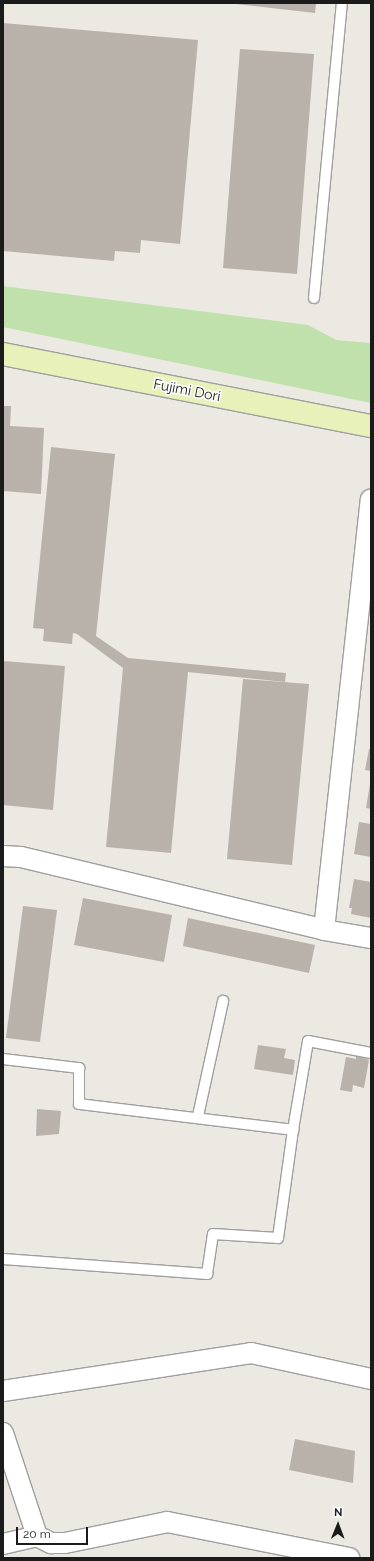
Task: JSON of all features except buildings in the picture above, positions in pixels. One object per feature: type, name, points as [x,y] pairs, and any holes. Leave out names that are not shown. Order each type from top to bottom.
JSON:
[{"type":"street","name":"Fujimi Dori","points":[[3,354],[371,426]]},
{"type":"street","points":[[324,930],[371,500]]},
{"type":"street","points":[[3,856],[21,856],[324,930],[371,938]]},
{"type":"street","points":[[3,1391],[251,1353],[371,1379]]},
{"type":"street","points":[[3,1433],[48,1546]]},
{"type":"street","points":[[3,1544],[48,1546],[167,1522],[349,1558]]},
{"type":"lane","points":[[314,298],[342,3]]},
{"type":"lane","points":[[198,1116],[223,1002]]},
{"type":"lane","points":[[3,1259],[206,1274],[213,1234],[278,1238],[293,1130],[308,1041],[371,1052]]},
{"type":"lane","points":[[3,1059],[79,1068],[79,1104],[198,1116],[293,1130]]},
{"type":"green space","points":[[3,286],[308,325],[336,340],[371,343],[371,403],[3,327]]}]
